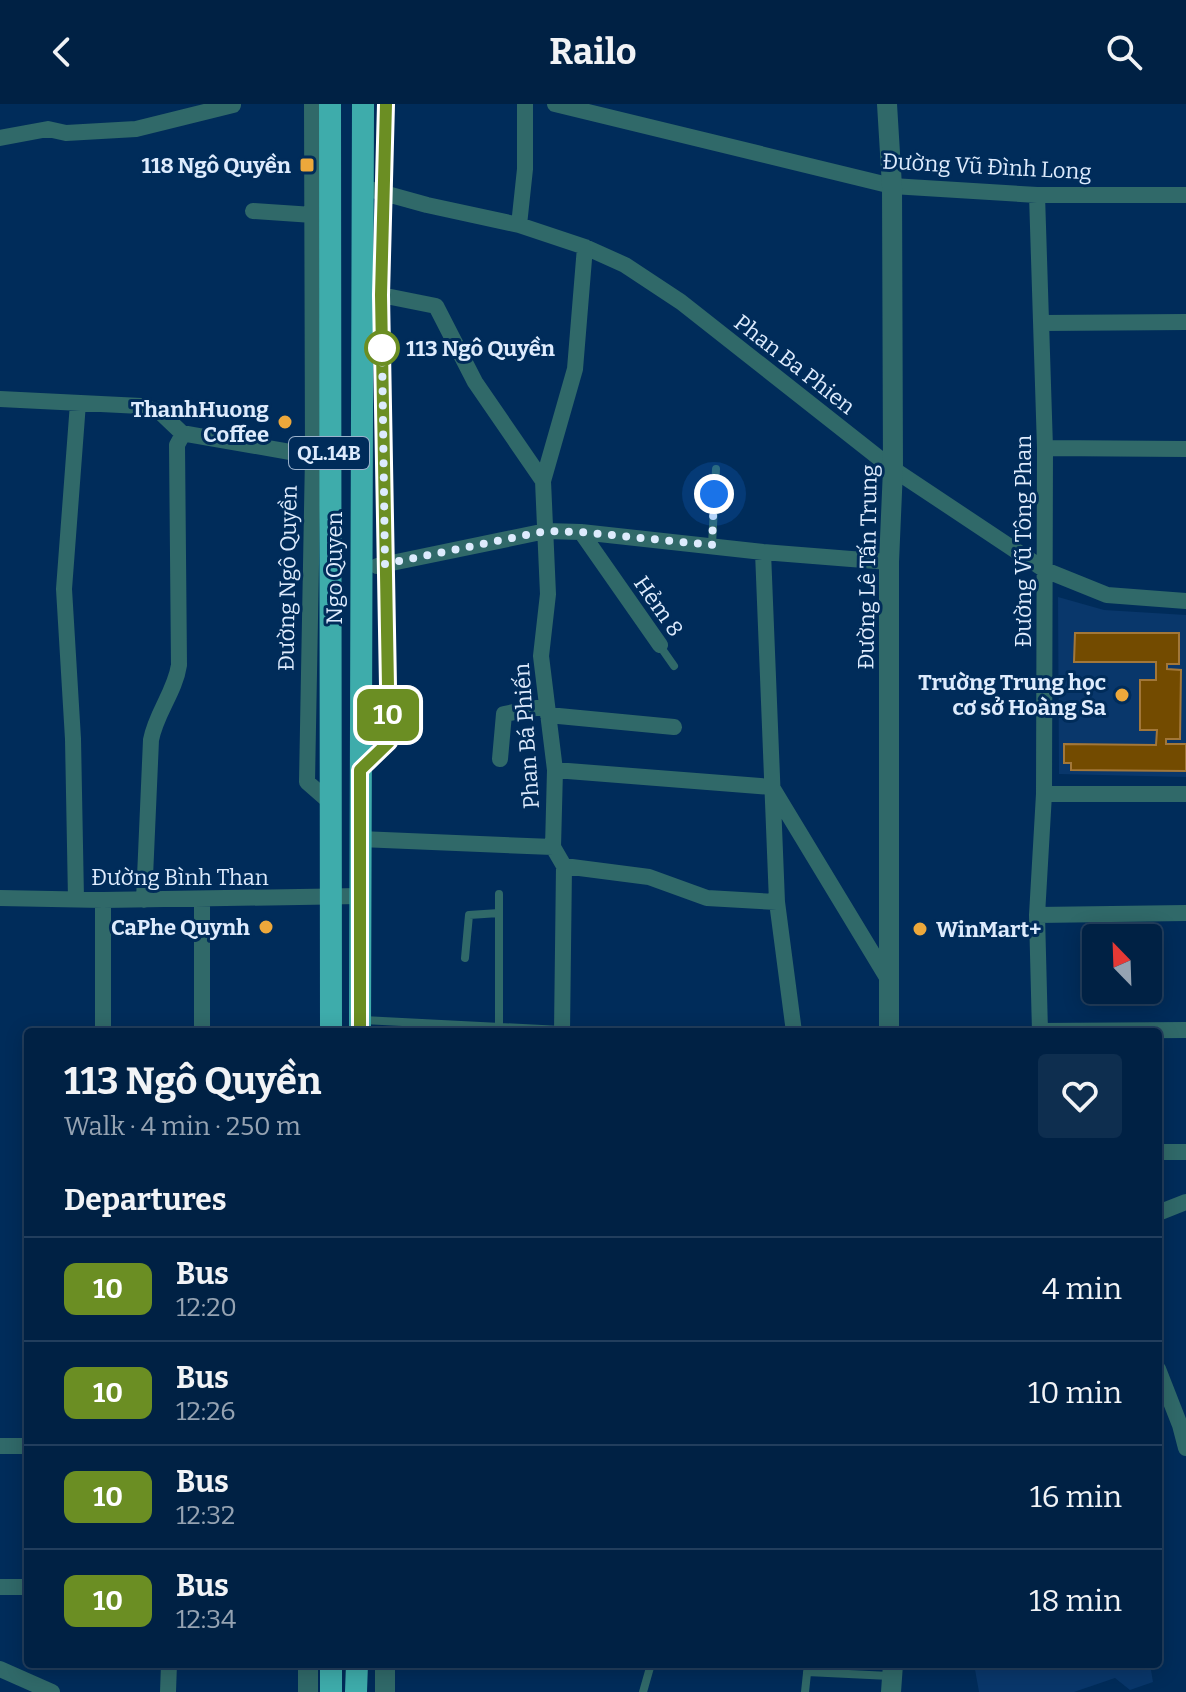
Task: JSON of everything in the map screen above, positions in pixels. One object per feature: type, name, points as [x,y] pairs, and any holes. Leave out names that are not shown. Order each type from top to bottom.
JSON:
[{"type":"highway","name":"Ngo Quyen","points":[[330,104],[331,1028]]},
{"type":"highway","name":"Ngo Quyen","points":[[360,1026],[363,104]]},
{"type":"highway","points":[[331,1668],[331,1692]]},
{"type":"highway","points":[[356,1692],[357,1668]]},
{"type":"street","name":"Đường Ngô Quyền","points":[[312,104],[313,456],[307,782],[331,803]]},
{"type":"street","points":[[360,770],[389,742],[381,295],[386,104]]},
{"type":"street","points":[[519,225],[525,169],[525,104]]},
{"type":"street","name":"Đường Vũ Đình Long","points":[[555,104],[892,186],[1037,195],[1186,195]]},
{"type":"street","name":"Đường Lê Tấn Trung","points":[[887,104],[892,186],[893,469],[889,562],[889,1028]]},
{"type":"street","points":[[0,138],[41,129],[76,133],[136,129],[233,105]]},
{"type":"street","name":"Phan Ba Phien","points":[[362,187],[519,225],[585,247],[625,265],[681,302],[893,469],[1045,570],[1107,595],[1186,601]]},
{"type":"street","name":"Đường Vũ Tông Phan","points":[[1037,195],[1045,448],[1044,794],[1037,915],[1040,1028]]},
{"type":"street","points":[[253,211],[313,215]]},
{"type":"street","name":"Phan Bá Phiến","points":[[553,847],[555,770],[541,656],[548,594],[543,481],[575,369],[585,247]]},
{"type":"street","points":[[381,295],[436,306],[475,382],[543,481]]},
{"type":"street","points":[[1043,323],[1186,322]]},
{"type":"street","points":[[0,399],[152,409],[169,419],[183,434],[313,456]]},
{"type":"street","points":[[76,899],[73,739],[64,589],[78,403]]},
{"type":"street","points":[[144,900],[151,740],[157,719],[174,689],[179,665],[177,445],[183,434]]},
{"type":"street","points":[[1045,448],[1186,449]]},
{"type":"street","points":[[360,570],[546,531],[889,562]]},
{"type":"street","name":"Hẻm 8","points":[[581,532],[660,645]]},
{"type":"street","points":[[763,552],[777,902],[793,1028]]},
{"type":"street","points":[[500,759],[504,714],[548,710],[674,727]]},
{"type":"street","points":[[555,770],[772,787]]},
{"type":"street","points":[[772,787],[888,979]]},
{"type":"street","points":[[1044,794],[1186,794]]},
{"type":"street","points":[[360,839],[553,847],[564,866],[562,1028]]},
{"type":"street","points":[[564,866],[649,877],[707,898],[777,902]]},
{"type":"street","name":"Đường Bình Than","points":[[0,898],[144,900],[360,896]]},
{"type":"street","points":[[202,899],[202,1028]]},
{"type":"street","points":[[103,900],[103,1028]]},
{"type":"street","points":[[1037,915],[1186,913]]},
{"type":"street","points":[[1162,1030],[1186,1030]]},
{"type":"street","points":[[1162,1152],[1186,1152]]},
{"type":"street","points":[[1162,1211],[1186,1202]]},
{"type":"street","points":[[1162,1378],[1183,1424],[1186,1448]]},
{"type":"street","points":[[0,1446],[24,1446]]},
{"type":"street","points":[[0,1587],[24,1587]]},
{"type":"street","points":[[168,1692],[169,1668]]},
{"type":"street","points":[[308,1668],[308,1692]]},
{"type":"street","points":[[385,1668],[385,1692]]},
{"type":"street","points":[[0,1669],[52,1692]]},
{"type":"lane","points":[[712,545],[716,469]]},
{"type":"lane","name":"Hẻm 8","points":[[660,645],[674,666]]},
{"type":"lane","points":[[498,1028],[499,894]]},
{"type":"lane","points":[[465,958],[469,915],[499,913]]},
{"type":"lane","points":[[360,1026],[452,1028]]},
{"type":"lane","points":[[643,1692],[650,1668]]},
{"type":"lane","points":[[805,1692],[808,1668],[892,1677]]},
{"type":"shaded area","name":"Trường Trung học cơ sở Hoàng Sa","points":[[1058,597],[1104,610],[1186,615],[1186,777],[1059,774]]},
{"type":"shaded area","points":[[975,1668],[1151,1668],[1153,1682],[1130,1690],[1115,1678],[1074,1692],[979,1692]]},
{"type":"building","points":[[1075,633],[1179,633],[1179,664],[1167,664],[1167,669],[1181,670],[1180,739],[1166,739],[1166,744],[1186,744],[1186,771],[1071,770],[1071,763],[1064,763],[1064,744],[1156,745],[1157,730],[1140,730],[1140,680],[1156,680],[1156,662],[1074,662]]},
{"type":"bus line","name":"10","points":[[360,1028],[360,770],[389,742],[381,295],[386,104]]},
{"type":"place","name":"118 Ngô Quyền","points":[[307,165]]},
{"type":"place","name":"113 Ngô Quyền","points":[[382,348]]},
{"type":"place","name":"ThanhHuong Coffee","points":[[285,422]]},
{"type":"place","name":"Trường Trung học cơ sở Hoàng Sa","points":[[1122,695]]},
{"type":"place","name":"CaPhe Quynh","points":[[266,927]]},
{"type":"place","name":"WinMart+","points":[[920,929]]},
{"type":"route","points":[[382,348],[385,564],[546,531],[712,545],[714,494]]}]
